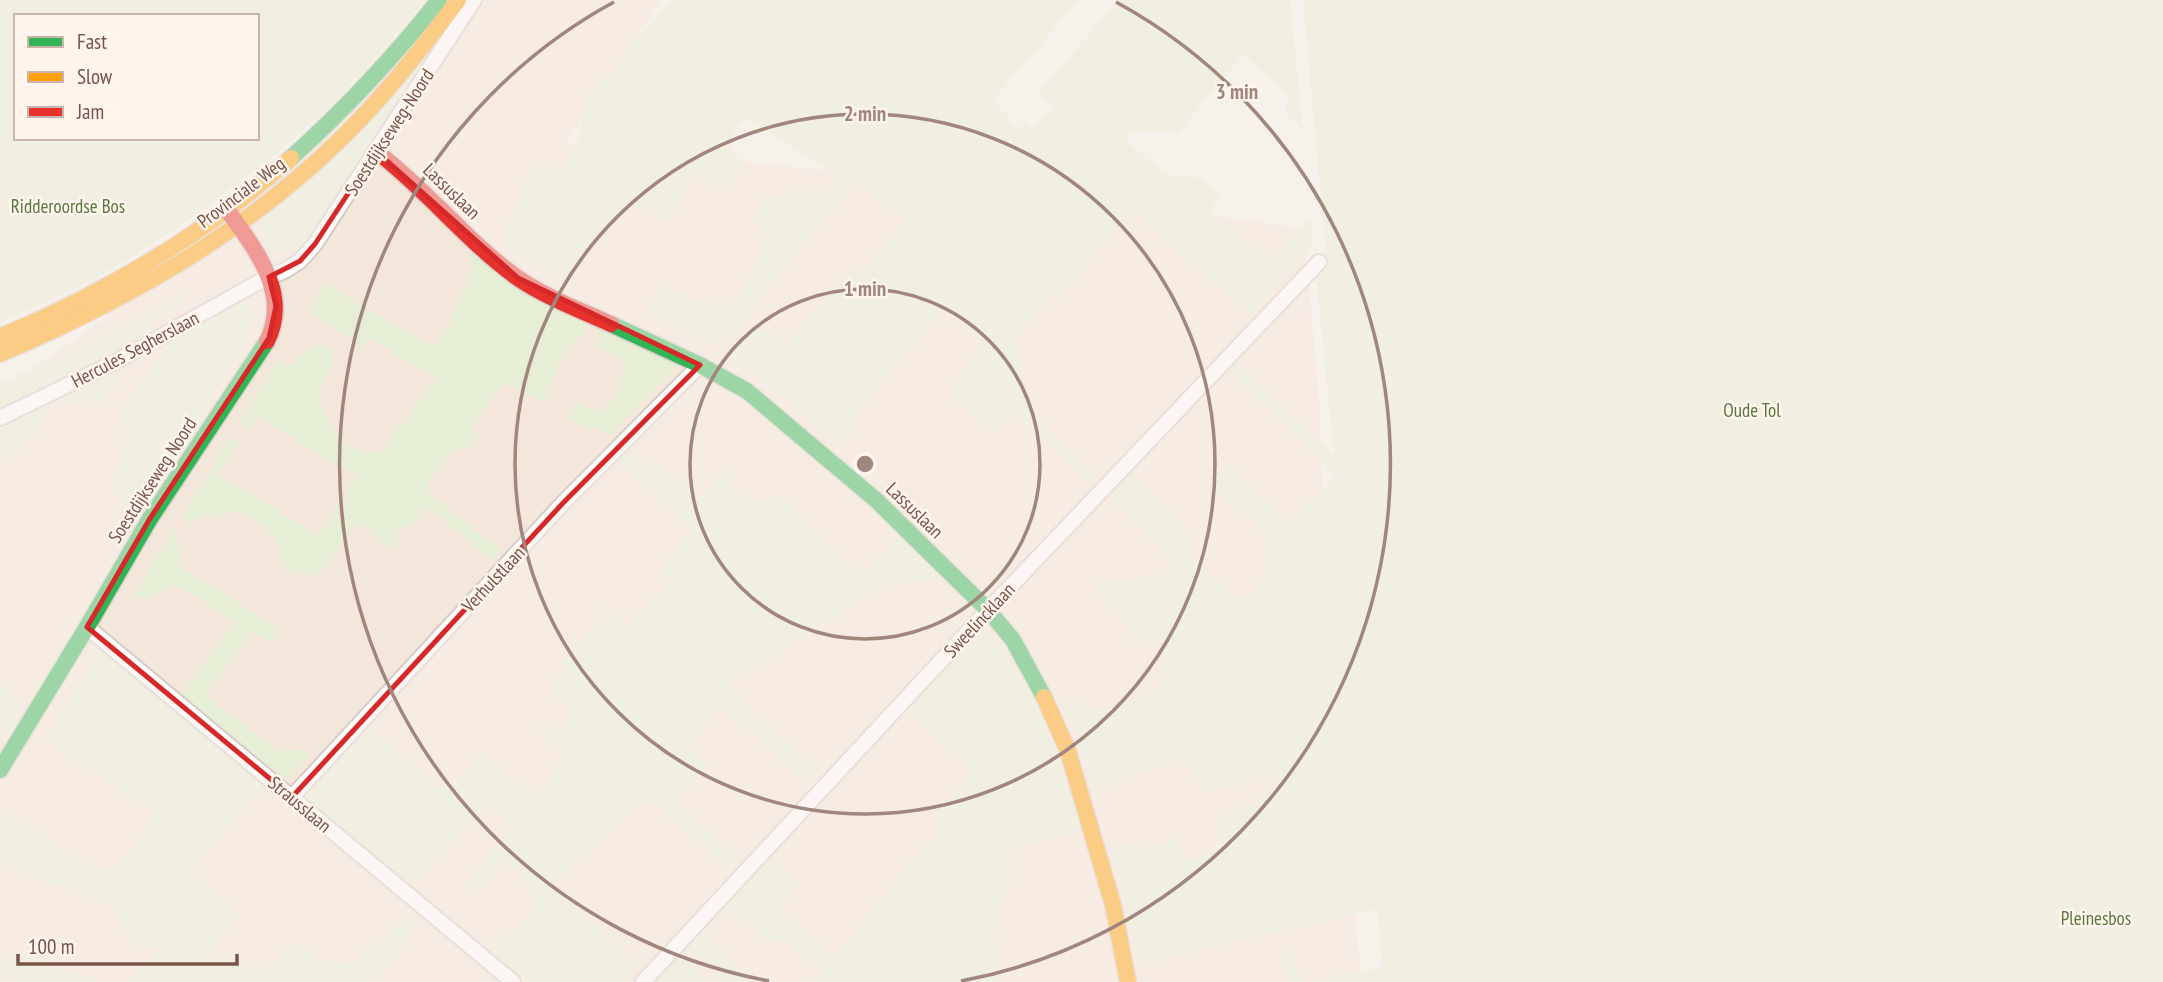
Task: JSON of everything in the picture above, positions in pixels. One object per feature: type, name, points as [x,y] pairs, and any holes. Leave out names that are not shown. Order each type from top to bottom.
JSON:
[{"type":"main road","name":"Provinciale Weg","points":[[0,337],[92,295],[149,262],[274,173],[381,71],[439,0]]},
{"type":"main road","name":"Provinciale Weg","points":[[0,354],[97,312],[157,278],[238,224],[286,187],[400,78],[458,0]]},
{"type":"main road","name":"Lassuslaan","points":[[376,151],[398,168],[483,250],[518,278],[747,391],[876,500],[988,610],[1013,640],[1041,690],[1068,751],[1113,905],[1128,982]]},
{"type":"main road","name":"Soestdijkseweg Noord","points":[[0,770],[149,520],[269,338],[276,306],[269,278],[227,209]]},
{"type":"street","name":"Soestdijkseweg-Noord","points":[[300,261],[315,244],[474,0]]},
{"type":"street","name":"Hercules Segherslaan","points":[[0,418],[117,361],[300,261]]},
{"type":"street","name":"Sweelincklaan","points":[[643,982],[988,610],[1319,262]]},
{"type":"street","name":"Verhulstlaan","points":[[292,797],[562,503],[699,365]]},
{"type":"street","name":"Strausslaan","points":[[87,627],[513,982]]},
{"type":"highlighted area","points":[[376,151],[518,278],[700,365],[563,503],[292,797],[87,627],[149,520],[269,338],[276,306],[269,277],[300,261],[315,244]]},
{"type":"shaded area","points":[[483,0],[661,0],[566,143],[1103,200],[1304,229],[1319,399],[1334,716],[1362,982],[0,982],[0,392],[238,224],[420,83]]},
{"type":"green space","name":"Ridderoordse Bos","points":[[0,0],[425,0],[362,73],[324,112],[273,157],[177,228],[83,285],[0,323]]},
{"type":"green space","points":[[670,0],[1079,0],[992,101],[1019,129],[1025,122],[1034,129],[1053,106],[1038,93],[1119,0],[1290,0],[1303,129],[1285,113],[1289,97],[1242,56],[1179,131],[1134,131],[1126,133],[1126,138],[1164,173],[1202,178],[1221,195],[1209,211],[1271,259],[1311,216],[1313,246],[1252,314],[1131,209],[1058,301],[1053,296],[1049,299],[1017,336],[1022,372],[1033,407],[1046,428],[1097,476],[1091,483],[1013,413],[992,432],[948,393],[981,343],[978,336],[943,311],[868,397],[859,413],[852,436],[841,448],[775,390],[725,352],[757,324],[788,343],[844,278],[869,262],[906,222],[858,182],[793,255],[744,322],[714,345],[648,314],[659,287],[664,286],[714,305],[730,304],[751,278],[760,254],[766,235],[755,222],[755,216],[768,197],[782,197],[792,191],[801,191],[820,198],[827,194],[835,180],[835,176],[827,169],[748,120],[738,127],[730,142],[729,146],[743,164],[728,190],[693,175],[669,223],[623,202],[567,281],[502,244],[528,176],[545,164],[562,170],[579,137],[583,110],[591,94],[623,58],[630,41],[654,20]]},
{"type":"green space","name":"Oude Tol","points":[[1303,0],[2163,0],[2163,982],[1311,982],[1383,967],[1377,909],[1140,964],[1112,849],[1125,846],[1153,847],[1177,837],[1185,861],[1220,850],[1217,817],[1261,799],[1275,788],[1279,779],[1277,774],[1262,774],[1221,789],[1204,791],[1183,757],[1095,790],[1063,700],[1092,707],[1112,707],[1161,687],[1166,681],[1162,648],[1155,637],[1147,637],[1129,645],[1133,629],[1095,591],[1104,580],[1140,579],[1173,564],[1174,560],[1105,494],[1127,471],[1178,519],[1187,533],[1190,554],[1239,599],[1250,596],[1268,571],[1266,534],[1220,494],[1214,486],[1218,474],[1227,463],[1288,521],[1336,477],[1227,369],[1235,360],[1334,455],[1316,275],[1327,264]]},
{"type":"green space","points":[[452,16],[311,233],[292,249],[267,248],[262,231],[263,214]]},
{"type":"green space","points":[[472,243],[591,313],[585,331],[561,357],[544,403],[503,384],[470,427],[480,435],[469,449],[457,448],[431,479],[427,491],[501,550],[492,560],[430,509],[423,511],[410,528],[403,526],[393,536],[400,544],[391,547],[381,543],[364,524],[357,524],[332,558],[315,574],[298,574],[287,570],[281,562],[273,536],[257,521],[243,513],[232,511],[217,519],[206,514],[189,524],[183,516],[231,437],[239,442],[218,475],[319,535],[357,477],[258,417],[250,430],[240,422],[278,361],[288,365],[319,344],[332,350],[334,360],[318,392],[334,431],[358,450],[383,450],[399,424],[408,423],[417,403],[437,378],[370,339],[364,348],[308,311],[327,280],[328,286],[423,341],[431,345],[437,344],[451,322],[471,273]]},
{"type":"green space","points":[[187,289],[183,300],[156,318],[145,336],[46,388],[0,408],[0,384],[83,345]]},
{"type":"green space","points":[[240,300],[248,302],[254,314],[242,347],[138,519],[122,505],[114,484],[128,434],[120,414],[174,335]]},
{"type":"green space","points":[[604,319],[678,365],[609,435],[569,418],[572,406],[576,404],[599,412],[605,408],[621,383],[626,362],[596,346]]},
{"type":"green space","points":[[133,357],[100,404],[86,400],[64,403],[55,397]]},
{"type":"green space","points":[[47,401],[38,430],[0,462],[0,421]]},
{"type":"green space","points":[[628,449],[665,469],[700,496],[712,487],[726,466],[737,474],[729,485],[741,496],[756,501],[777,496],[791,504],[804,522],[861,574],[899,536],[942,579],[884,585],[730,683],[731,688],[755,715],[820,769],[807,783],[720,706],[690,747],[707,764],[677,802],[737,857],[727,868],[655,804],[642,803],[632,809],[594,848],[580,857],[553,887],[638,965],[622,982],[529,982],[490,949],[527,921],[534,903],[528,885],[506,862],[475,895],[464,885],[512,828],[487,805],[413,885],[305,799],[303,794],[368,725],[435,785],[449,790],[484,752],[536,796],[566,757],[542,734],[542,726],[551,726],[559,732],[574,715],[549,691],[566,670],[560,661],[584,636],[603,625],[606,620],[604,606],[626,625],[671,582],[659,572],[691,531],[691,528],[617,460]]},
{"type":"green space","points":[[175,528],[182,568],[280,629],[270,643],[252,631],[205,695],[278,751],[298,750],[310,755],[285,781],[181,696],[234,622],[177,587],[166,588],[150,598],[133,597]]},
{"type":"green space","points":[[980,629],[985,629],[1015,668],[1047,722],[1081,830],[1009,848],[1010,878],[994,936],[1001,982],[814,982],[822,971],[783,939],[771,943],[723,904],[767,856],[797,883],[778,908],[836,957],[899,876],[940,831],[933,823],[971,772],[966,764],[904,708]]},
{"type":"green space","points":[[102,648],[264,787],[189,871],[239,914],[208,955],[263,971],[296,943],[325,962],[345,963],[370,948],[415,910],[406,942],[378,975],[369,982],[127,982],[160,951],[129,940],[113,905],[88,894],[51,884],[45,879],[17,872],[0,861],[2,811],[97,869],[113,871],[132,851],[147,827],[152,810],[45,740]]},
{"type":"green space","points":[[0,685],[25,703],[1,742],[0,741]]},
{"type":"green space","points":[[699,930],[750,982],[723,982],[701,959],[683,947]]},
{"type":"green space","points":[[1288,944],[1304,982],[1287,982],[1281,947]]},
{"type":"green space","points":[[677,953],[710,982],[650,982]]},
{"type":"green space","points":[[0,956],[97,982],[18,982],[0,975]]},
{"type":"traffic: fast","points":[[291,158],[368,82],[439,0]]},
{"type":"traffic: fast","points":[[611,324],[700,365],[747,391],[876,500],[988,610],[1013,640],[1044,697]]},
{"type":"traffic: fast","points":[[0,770],[149,520],[267,341]]},
{"type":"traffic: slow","points":[[0,354],[149,281],[242,222],[286,188],[328,152],[367,112],[458,0]]},
{"type":"traffic: slow","points":[[0,337],[78,301],[153,260],[224,212],[291,158]]},
{"type":"traffic: slow","points":[[1044,697],[1068,751],[1113,905],[1128,982]]},
{"type":"traffic: jam","points":[[376,151],[515,276],[550,296],[611,324]]},
{"type":"traffic: jam","points":[[228,211],[267,272],[275,306],[267,341]]},
{"type":"park label","name":"Pleinesbos","points":[[2096,918]]}]
